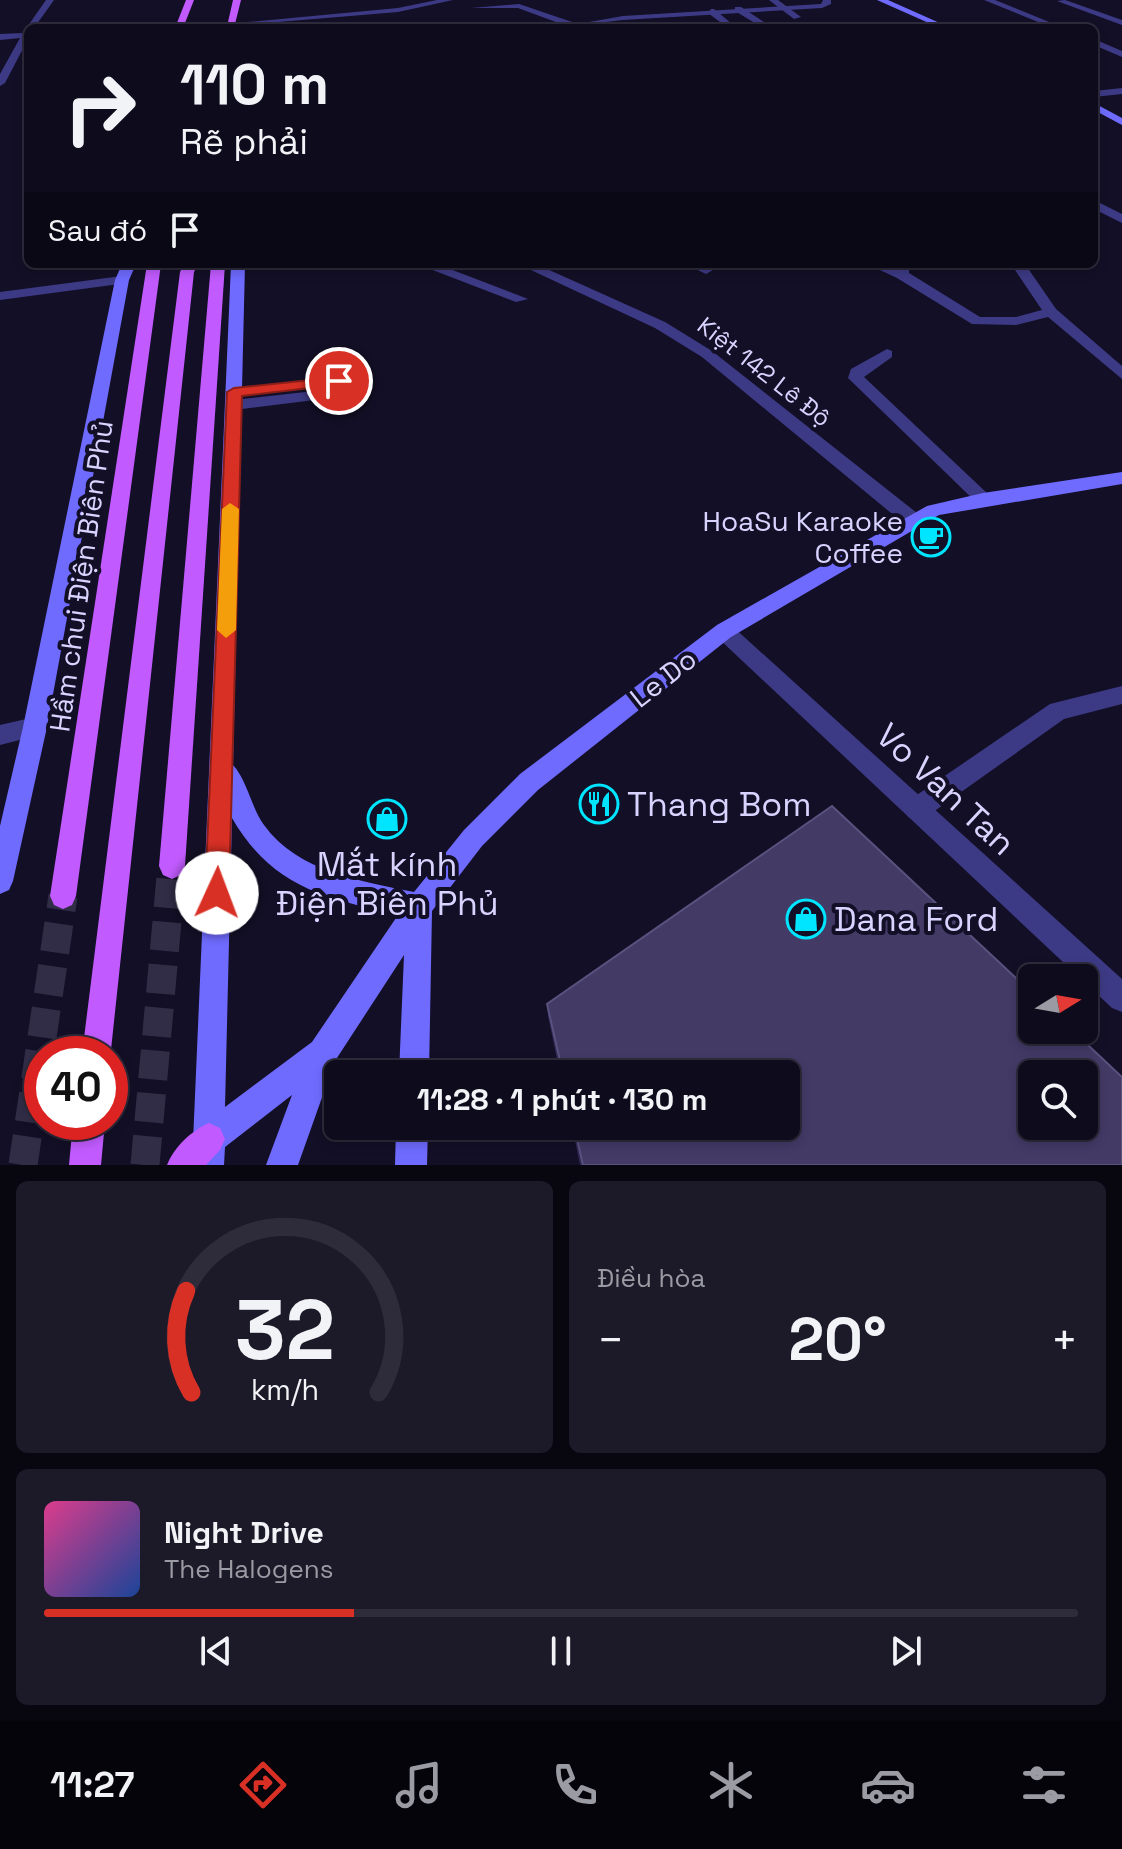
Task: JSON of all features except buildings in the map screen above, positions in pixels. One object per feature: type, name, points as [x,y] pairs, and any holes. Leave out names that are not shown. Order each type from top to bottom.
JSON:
[{"type":"main road","points":[[180,24],[190,0]]},
{"type":"main road","points":[[231,24],[237,0]]},
{"type":"main road","name":"Hầm chui Điện Biên Phủ","points":[[63,896],[153,268]]},
{"type":"main road","points":[[99,1036],[189,268]]},
{"type":"main road","points":[[172,866],[218,268]]},
{"type":"main road","points":[[85,1165],[87,1140]]},
{"type":"main road","points":[[183,1165],[208,1152]]},
{"type":"street","points":[[34,24],[50,0]]},
{"type":"street","points":[[250,24],[403,9],[449,0]]},
{"type":"street","points":[[693,0],[728,24]]},
{"type":"street","points":[[773,0],[797,17]]},
{"type":"street","points":[[589,24],[711,11],[822,6],[827,4],[827,0]]},
{"type":"street","points":[[881,0],[938,24]]},
{"type":"street","points":[[988,0],[1050,24]]},
{"type":"street","points":[[1048,3],[1065,1],[1122,23]]},
{"type":"street","points":[[1011,9],[1036,5]]},
{"type":"street","points":[[475,8],[519,6],[564,24]]},
{"type":"street","points":[[403,9],[408,18]]},
{"type":"street","points":[[738,9],[762,24]]},
{"type":"street","points":[[0,37],[24,33]]},
{"type":"street","points":[[0,83],[24,39]]},
{"type":"street","points":[[1098,44],[1121,53]]},
{"type":"street","points":[[1098,94],[1122,91]]},
{"type":"street","points":[[1098,108],[1122,122]]},
{"type":"street","points":[[1098,206],[1122,219]]},
{"type":"street","points":[[208,1152],[238,268]]},
{"type":"street","points":[[435,268],[521,299]]},
{"type":"street","name":"Kiệt 142 Lê Độ","points":[[534,268],[660,325],[707,354],[915,522]]},
{"type":"street","points":[[701,268],[706,270]]},
{"type":"street","points":[[1021,268],[1051,312],[1122,374]]},
{"type":"street","points":[[902,269],[977,321],[1016,321],[1051,312]]},
{"type":"street","points":[[0,296],[125,272],[35,727],[0,881]]},
{"type":"street","points":[[887,354],[856,372],[856,378],[983,499]]},
{"type":"street","points":[[234,399],[340,387]]},
{"type":"street","name":"Le Do","points":[[282,1165],[323,1053],[419,907],[473,838],[529,782],[724,631],[934,510],[983,499],[1122,478]]},
{"type":"street","name":"Vo Van Tan","points":[[724,631],[1122,998]]},
{"type":"street","points":[[917,809],[1048,716],[1066,708],[1122,695]]},
{"type":"street","points":[[0,735],[35,727]]},
{"type":"street","points":[[222,753],[235,802],[256,840],[292,867],[331,887],[419,907],[414,1060]]},
{"type":"street","name":"Le Do","points":[[208,1152],[323,1053]]},
{"type":"street","points":[[411,1165],[412,1140]]},
{"type":"tunnel","points":[[145,1165],[172,866]]},
{"type":"tunnel","points":[[23,1165],[63,896]]},
{"type":"slow traffic","points":[[226,630],[230,509]]},
{"type":"place","name":"HoaSu Karaoke Coffee","points":[[931,537]]},
{"type":"place","name":"Thang Bom","points":[[599,804]]},
{"type":"place","name":"Mắt kính Điện Biên Phủ","points":[[387,819]]},
{"type":"place","name":"Dana Ford","points":[[806,919]]},
{"type":"route","points":[[217,893],[234,392],[339,381]]}]
